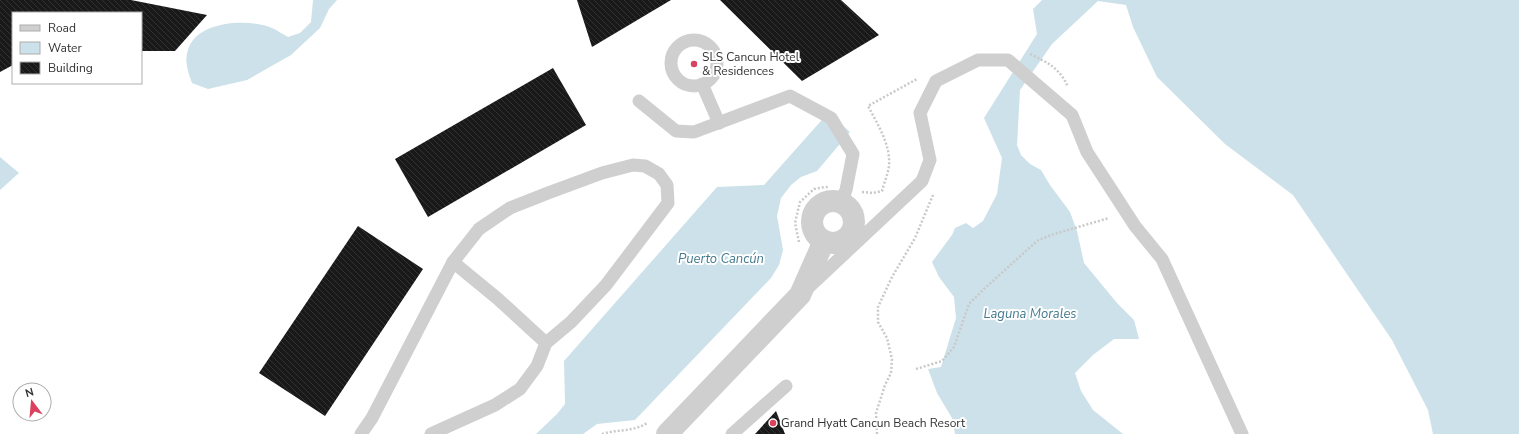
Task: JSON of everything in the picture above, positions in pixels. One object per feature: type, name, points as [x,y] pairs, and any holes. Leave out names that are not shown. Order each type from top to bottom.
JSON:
[{"type":"street","points":[[829,201],[840,202],[849,207],[854,220],[854,227],[847,238],[834,244],[824,241],[816,235],[812,228],[811,221],[817,208],[823,203],[829,201]]},
{"type":"street","points":[[667,434],[800,295],[824,241]]},
{"type":"lane","points":[[800,295],[922,180],[930,160],[920,113],[936,81],[978,60],[1008,60],[1072,114],[1087,152],[1135,226],[1162,259],[1242,434]]},
{"type":"lane","points":[[702,84],[719,122]]},
{"type":"lane","points":[[639,101],[676,131],[694,132],[790,96],[831,118],[853,154],[846,190],[840,202]]},
{"type":"lane","points":[[361,434],[372,418],[453,262],[479,229],[510,208],[602,173],[633,165],[645,166],[659,174],[667,185],[668,203],[606,285],[571,322],[546,343],[537,366],[520,389],[495,406],[431,434]]},
{"type":"lane","points":[[453,262],[498,299],[546,343]]},
{"type":"lane","points":[[732,434],[786,386]]},
{"type":"path","points":[[1025,52],[1051,64]]},
{"type":"path","points":[[877,434],[876,413],[884,385],[891,372],[892,359],[887,338],[878,322],[878,307],[892,277],[915,238],[935,191]]},
{"type":"path","points":[[916,369],[942,361],[954,347],[969,304],[1037,241],[1050,235],[1101,220]]},
{"type":"water","points":[[313,0],[337,0],[329,9],[320,28],[291,55],[247,80],[208,89],[192,83],[186,59],[188,50],[193,40],[201,33],[224,24],[250,23],[272,28],[288,37],[300,33],[311,22]]},
{"type":"water","name":"Laguna Morales","points":[[1042,0],[1519,0],[1519,434],[1433,434],[1428,410],[1392,340],[1293,195],[1225,144],[1157,77],[1133,27],[1126,5],[1098,1],[1052,44],[1020,90],[1017,145],[1021,155],[1030,164],[1041,170],[1070,212],[1077,231],[1084,263],[1117,303],[1134,320],[1139,339],[1114,339],[1093,355],[1075,373],[1081,391],[1093,410],[1123,434],[955,434],[952,418],[937,393],[928,369],[941,367],[956,318],[954,297],[939,277],[932,262],[952,235],[955,228],[966,223],[973,228],[983,221],[997,194],[1002,158],[984,118],[1037,34],[1033,9]]},
{"type":"water","name":"Puerto Cancún","points":[[828,113],[850,132],[817,171],[801,177],[791,185],[781,198],[777,216],[783,250],[779,265],[771,278],[635,420],[597,424],[583,434],[536,434],[565,404],[564,361],[717,187],[764,185]]},
{"type":"water","points":[[0,157],[19,173],[0,190]]},
{"type":"building","points":[[0,0],[131,0],[207,15],[175,51],[142,51],[142,12],[12,12],[12,66],[0,72]]},
{"type":"building","points":[[577,0],[671,0],[592,47]]},
{"type":"building","points":[[720,0],[841,0],[879,35],[802,81]]},
{"type":"building","points":[[553,68],[586,125],[428,217],[395,159]]},
{"type":"building","points":[[358,226],[423,269],[325,416],[259,373]]},
{"type":"building","name":"Grand Hyatt Cancun Beach Resort","points":[[776,411],[785,434],[755,434]]},
{"type":"place","name":"SLS Cancun Hotel & Residences","points":[[694,64]]},
{"type":"place","name":"Grand Hyatt Cancun Beach Resort","points":[[773,423]]}]
